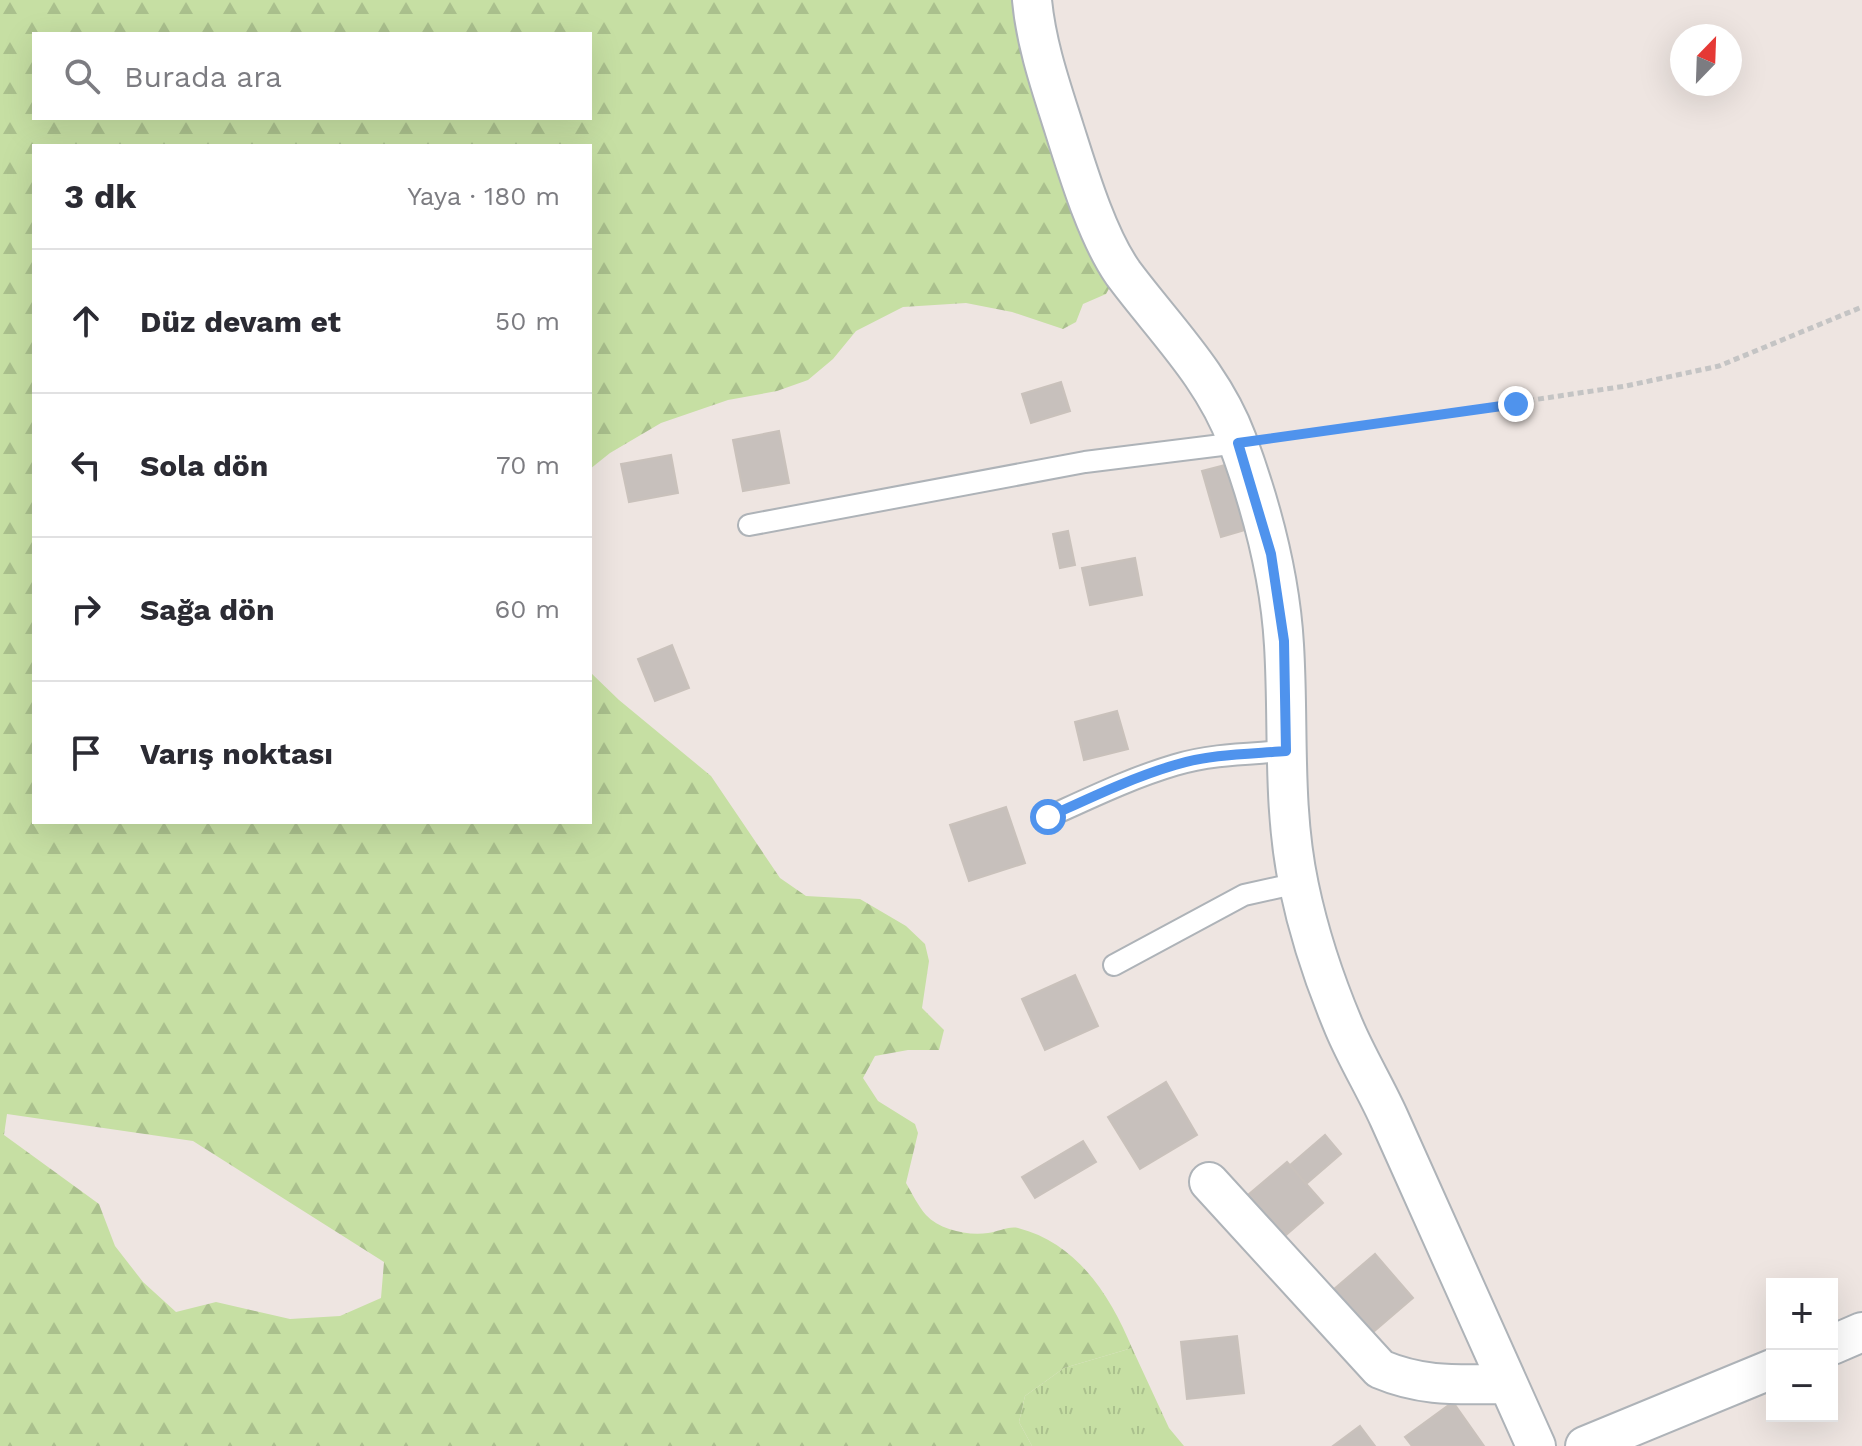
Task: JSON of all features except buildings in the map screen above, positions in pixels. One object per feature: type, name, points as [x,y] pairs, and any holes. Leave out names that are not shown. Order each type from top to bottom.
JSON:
[{"type":"street","points":[[1032,0],[1048,76],[1096,218],[1120,269],[1207,380],[1238,443],[1271,554],[1284,641],[1287,814],[1298,883],[1318,956],[1345,1029],[1383,1103],[1536,1446]]},
{"type":"street","points":[[1209,1182],[1380,1369],[1404,1379],[1431,1384],[1508,1384]]},
{"type":"street","points":[[1838,1342],[1862,1332]]},
{"type":"street","points":[[1585,1446],[1766,1371]]},
{"type":"lane","points":[[749,525],[1085,462],[1238,443]]},
{"type":"lane","points":[[1048,817],[1123,783],[1178,764],[1225,755],[1286,751]]},
{"type":"lane","points":[[1114,965],[1244,895],[1298,883]]},
{"type":"path","points":[[1238,443],[1626,386],[1719,366],[1862,307]]},
{"type":"green space","points":[[0,0],[1032,0],[1120,269],[1106,294],[1083,304],[1076,322],[1063,329],[1012,312],[966,303],[903,307],[856,331],[833,359],[808,380],[777,391],[728,400],[661,423],[592,467],[592,144],[32,144],[32,824],[592,824],[592,674],[711,776],[780,878],[806,896],[860,899],[906,926],[925,944],[929,961],[922,1008],[944,1030],[939,1050],[908,1050],[875,1056],[863,1078],[878,1101],[915,1124],[918,1133],[906,1183],[926,1215],[946,1228],[980,1234],[1018,1228],[1058,1246],[1089,1274],[1102,1291],[1132,1348],[1064,1368],[1025,1396],[1019,1422],[1032,1446],[0,1446]],"holes":[[[7,1114],[193,1141],[384,1262],[381,1298],[340,1316],[290,1319],[216,1302],[176,1312],[143,1282],[115,1246],[99,1204],[4,1135]]]},
{"type":"green space","points":[[1132,1348],[1169,1428],[1184,1446],[1032,1446],[1019,1422],[1025,1396],[1064,1368]]},
{"type":"route","points":[[1048,817],[1123,783],[1178,764],[1225,755],[1286,751],[1284,641],[1271,554],[1238,443],[1516,404]]}]
